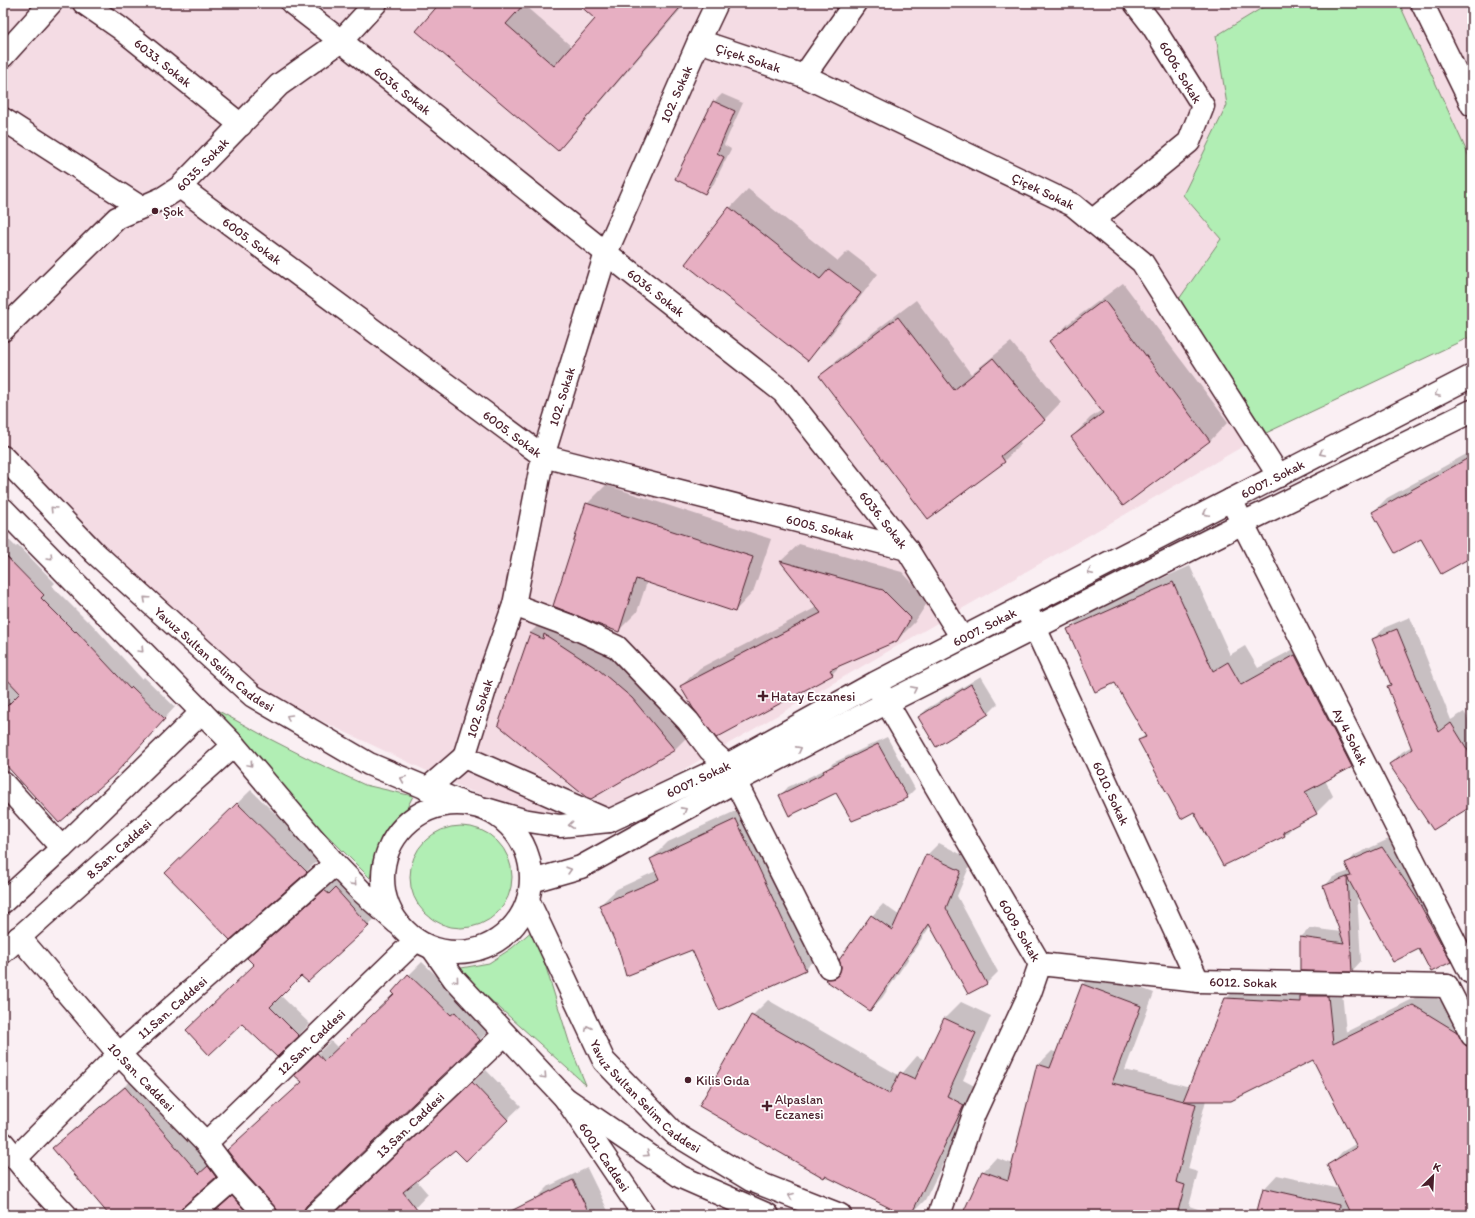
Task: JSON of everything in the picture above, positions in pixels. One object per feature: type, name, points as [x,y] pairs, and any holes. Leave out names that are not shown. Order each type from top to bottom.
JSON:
[{"type":"street","points":[[3,56],[51,3]]},
{"type":"street","name":"6033. Sokak","points":[[84,3],[120,28],[241,124]]},
{"type":"street","name":"6036. Sokak","points":[[292,3],[783,392],[907,549],[962,638]]},
{"type":"street","name":"6035. Sokak","points":[[3,330],[117,218],[163,198],[180,188],[279,85],[341,41],[376,3]]},
{"type":"street","name":"102. Sokak","points":[[464,757],[492,667],[514,605],[543,456],[606,253],[699,40],[717,3]]},
{"type":"street","points":[[804,76],[854,3]]},
{"type":"street","name":"6006. Sokak","points":[[1092,221],[1189,142],[1203,106],[1152,25],[1135,3]]},
{"type":"street","points":[[1422,3],[1472,104]]},
{"type":"street","name":"Çiçek Sokak","points":[[699,40],[804,76],[1073,205],[1142,262],[1279,476]]},
{"type":"street","points":[[3,119],[140,207]]},
{"type":"street","name":"6005. Sokak","points":[[180,188],[543,456],[907,549]]},
{"type":"street","name":"6007. Sokak","points":[[530,891],[581,867],[875,683],[1472,376]]},
{"type":"street","name":"6007. Sokak","points":[[476,806],[523,820],[560,826],[610,821],[731,773],[886,703],[1243,523],[1472,411]]},
{"type":"street","name":"Yavuz Sultan Selim Caddesi","points":[[3,457],[95,553],[253,696],[369,764],[426,789],[476,806],[504,820],[518,835],[528,854],[531,867],[530,891],[604,1061],[675,1134],[751,1180],[840,1215]]},
{"type":"street","name":"Ay 4 Sokak","points":[[1231,500],[1471,972]]},
{"type":"street","points":[[3,508],[234,745],[335,864],[361,891],[397,923],[425,944],[454,979],[565,1098],[680,1177],[768,1215]]},
{"type":"street","points":[[514,605],[573,627],[617,648],[688,721],[710,750],[731,773],[829,967]]},
{"type":"street","name":"6010. Sokak","points":[[1025,606],[1198,981]]},
{"type":"street","name":"6009. Sokak","points":[[875,683],[1040,964],[1030,993],[974,1114],[939,1215]]},
{"type":"street","points":[[3,902],[62,848],[202,712]]},
{"type":"street","name":"8.San. Caddesi","points":[[3,952],[234,745]]},
{"type":"street","points":[[426,789],[464,757],[610,821]]},
{"type":"street","points":[[3,783],[62,848]]},
{"type":"street","points":[[397,923],[386,901],[382,877],[387,852],[399,831],[418,815],[441,805],[476,806]]},
{"type":"street","name":"11.San. Caddesi","points":[[9,1150],[335,864]]},
{"type":"street","points":[[425,944],[453,953],[472,951],[491,944],[507,934],[520,918],[530,891]]},
{"type":"street","name":"10.San. Caddesi","points":[[19,937],[118,1054],[206,1143],[233,1179],[266,1215]]},
{"type":"street","name":"12.San. Caddesi","points":[[206,1143],[425,944]]},
{"type":"street","name":"6012. Sokak","points":[[1040,964],[1198,981],[1447,986]]},
{"type":"street","points":[[1471,972],[1447,986],[1472,1035]]},
{"type":"street","name":"13.San. Caddesi","points":[[315,1215],[505,1034]]},
{"type":"street","name":"6001. Caddesi","points":[[565,1098],[644,1215]]},
{"type":"street","points":[[9,1150],[35,1182],[66,1215]]},
{"type":"street","points":[[192,1215],[233,1179]]},
{"type":"shaded area","points":[[3,3],[1270,3],[1216,36],[1227,105],[1183,195],[1221,239],[1179,299],[1266,433],[617,808],[554,816],[467,790],[214,670],[3,450]]},
{"type":"shaded area","points":[[1399,3],[1472,3],[1472,163]]},
{"type":"green space","points":[[1270,3],[1399,3],[1472,163],[1472,336],[1266,433],[1179,299],[1221,239],[1183,195],[1227,105],[1216,36]]},
{"type":"green space","points":[[184,692],[268,738],[365,785],[413,796],[403,816],[386,836],[376,856],[370,878]]},
{"type":"green space","points":[[461,826],[481,830],[489,834],[497,841],[504,849],[508,857],[512,877],[508,897],[504,905],[497,913],[489,920],[481,924],[461,928],[441,924],[433,920],[425,913],[418,905],[414,897],[410,877],[414,857],[418,849],[425,841],[433,834],[441,830]]},
{"type":"green space","points":[[534,929],[572,1051],[586,1085],[456,969],[489,963],[512,948]]},
{"type":"building","points":[[440,3],[525,3],[506,24],[554,66],[595,19],[577,3],[684,3],[558,151],[416,31]]},
{"type":"building","points":[[713,101],[735,111],[717,153],[724,157],[705,194],[675,179]]},
{"type":"building","points":[[729,207],[820,279],[829,269],[861,293],[808,361],[685,264]]},
{"type":"building","points":[[1104,300],[1210,441],[1123,506],[1071,437],[1103,413],[1049,341]]},
{"type":"building","points":[[898,317],[954,390],[993,358],[1045,420],[1001,456],[1005,462],[928,519],[819,376]]},
{"type":"building","points":[[1472,456],[1472,557],[1441,574],[1421,539],[1395,553],[1372,512]]},
{"type":"building","points":[[586,503],[753,557],[735,612],[636,579],[619,632],[553,606]]},
{"type":"building","points":[[3,553],[44,595],[41,598],[75,632],[76,631],[130,689],[132,687],[165,719],[114,775],[59,823],[3,762],[3,710],[20,693],[3,675]]},
{"type":"building","points":[[780,561],[883,590],[911,618],[897,641],[830,670],[833,675],[716,738],[693,708],[680,686],[821,613]]},
{"type":"building","points":[[1173,582],[1213,671],[1228,662],[1241,685],[1295,655],[1352,767],[1305,792],[1317,814],[1283,832],[1285,836],[1223,866],[1194,812],[1181,819],[1138,740],[1146,737],[1115,683],[1095,692],[1067,629]]},
{"type":"building","points":[[1397,629],[1439,732],[1451,723],[1472,757],[1472,806],[1433,830],[1389,764],[1412,749],[1387,686],[1391,685],[1372,639]]},
{"type":"building","points":[[530,633],[543,639],[544,634],[599,670],[632,698],[675,750],[591,799],[586,797],[498,725]]},
{"type":"building","points":[[971,684],[989,714],[936,747],[918,717]]},
{"type":"building","points":[[878,744],[908,798],[852,821],[836,793],[789,816],[779,795]]},
{"type":"building","points":[[237,803],[307,872],[230,940],[165,873]]},
{"type":"building","points":[[736,819],[806,970],[719,1010],[692,950],[626,976],[619,951],[599,905],[659,879],[650,859]]},
{"type":"building","points":[[1382,847],[1416,897],[1451,962],[1431,972],[1419,949],[1393,962],[1347,877],[1351,876],[1345,863]]},
{"type":"building","points":[[926,854],[961,871],[946,908],[987,984],[968,994],[929,924],[870,1011],[825,980],[834,978],[839,974],[841,967],[839,960],[871,915],[892,930]]},
{"type":"building","points":[[1347,877],[1352,972],[1300,971],[1300,937],[1344,943],[1323,886]]},
{"type":"building","points":[[335,888],[369,926],[308,982],[301,976],[270,1007],[299,1036],[277,1057],[242,1024],[209,1055],[186,1030],[254,965],[247,958],[324,890],[329,894]]},
{"type":"building","points":[[408,974],[451,1015],[455,1012],[480,1040],[306,1206],[303,1211],[303,1215],[278,1215],[275,1207],[243,1171],[227,1150],[302,1082],[294,1075],[317,1053],[324,1061],[394,994],[392,992]]},
{"type":"building","points":[[1082,984],[1141,1006],[1112,1083],[1196,1104],[1176,1182],[1185,1185],[1177,1215],[962,1215],[982,1171],[1008,1180],[1037,1064],[1050,1068]]},
{"type":"building","points":[[1300,996],[1328,996],[1333,1044],[1413,1005],[1457,1032],[1465,1045],[1472,1047],[1472,1215],[1351,1215],[1327,1165],[1357,1147],[1313,1060],[1231,1101],[1183,1101],[1225,998],[1300,1002]]},
{"type":"building","points":[[751,1015],[889,1094],[900,1072],[915,1079],[944,1018],[976,1033],[947,1096],[964,1105],[911,1215],[904,1215],[825,1176],[824,1178],[699,1106]]},
{"type":"building","points":[[472,1082],[508,1120],[466,1161],[455,1150],[403,1192],[421,1215],[333,1215]]},
{"type":"building","points":[[125,1087],[199,1174],[208,1166],[216,1177],[184,1206],[180,1211],[180,1215],[109,1215],[52,1148]]},
{"type":"building","points":[[573,1180],[590,1215],[503,1215]]},
{"type":"building","points":[[1263,1188],[1339,1205],[1338,1215],[1256,1215]]},
{"type":"building","points":[[232,1196],[249,1215],[211,1215]]},
{"type":"place","name":"Şok","points":[[155,211]]},
{"type":"place","name":"Hatay Eczanesi","points":[[763,696]]},
{"type":"place","name":"Kilis Gıda","points":[[688,1080]]},
{"type":"place","name":"Alpaslan Eczanesi","points":[[767,1106]]}]
